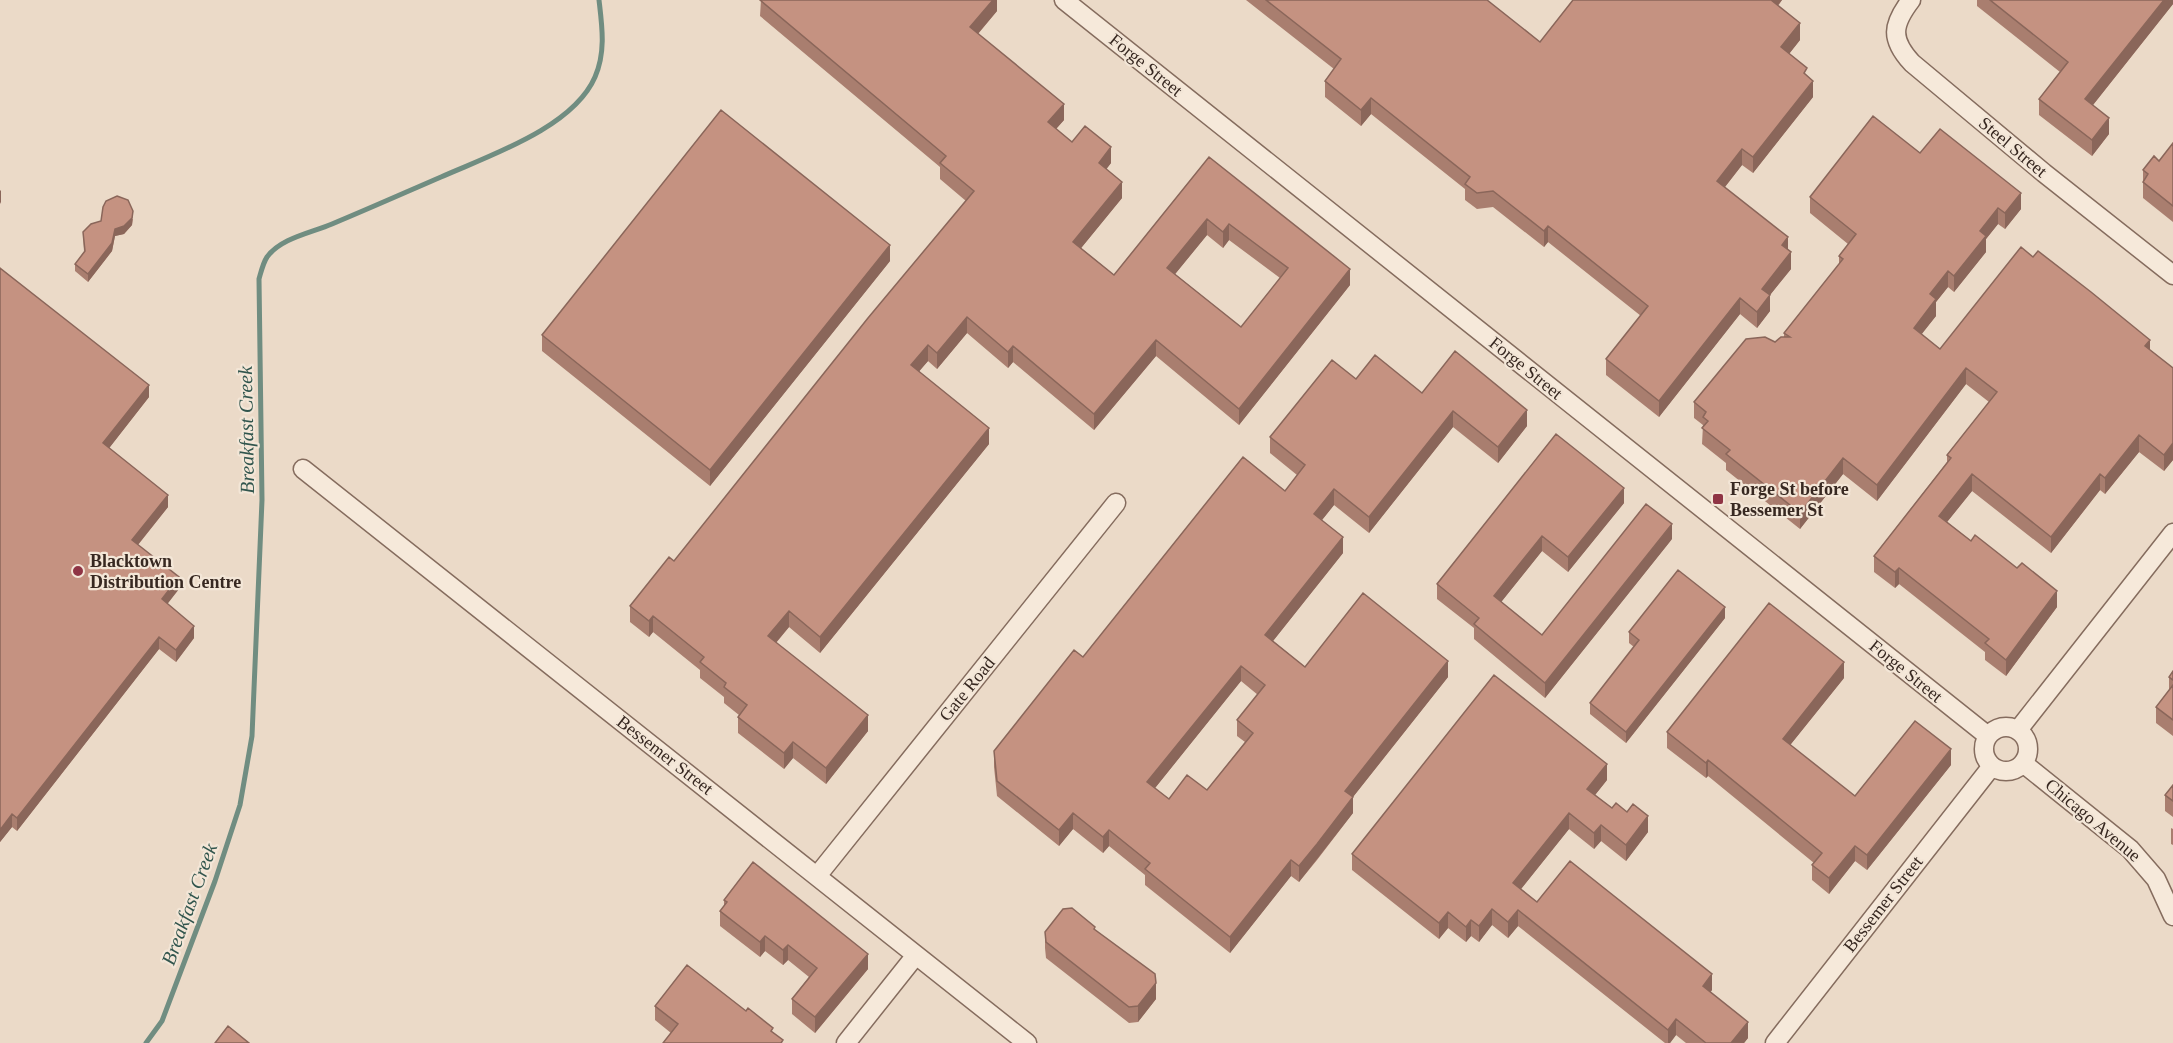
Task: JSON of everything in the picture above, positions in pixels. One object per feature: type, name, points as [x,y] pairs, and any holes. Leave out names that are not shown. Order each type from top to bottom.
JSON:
[{"type":"street","name":"Forge Street","points":[[1064,0],[1988,736]]},
{"type":"street","name":"Steel Street","points":[[1911,0],[1900,15],[1895,37],[1900,51],[2044,173],[2173,274]]},
{"type":"street","name":"Bessemer Street","points":[[303,468],[1027,1043]]},
{"type":"street","name":"Gate Road","points":[[817,876],[1116,503]]},
{"type":"street","points":[[2018,730],[2173,533]]},
{"type":"street","points":[[2002,727],[2018,730],[2028,744],[2028,752],[2023,763],[2018,768],[2008,771],[1992,766],[1984,751],[1988,736],[2002,727]]},
{"type":"street","name":"Chicago Avenue","points":[[2023,763],[2130,849],[2156,879],[2173,916]]},
{"type":"street","name":"Bessemer Street","points":[[1775,1043],[1992,766]]},
{"type":"street","points":[[846,1043],[916,955]]},
{"type":"building","points":[[760,0],[993,0],[970,27],[1064,104],[1048,122],[1072,142],[1085,126],[1111,147],[1099,163],[1122,182],[1073,242],[1114,275],[1209,157],[1350,269],[1239,409],[1156,340],[1094,414],[1013,346],[1008,352],[967,317],[937,353],[928,345],[911,365],[989,428],[820,637],[789,611],[768,636],[868,715],[826,768],[793,742],[784,753],[738,717],[747,705],[724,687],[726,683],[700,662],[704,657],[653,616],[649,621],[630,606],[669,557],[674,561],[868,318],[974,191],[940,163],[946,156]],"holes":[[[1207,219],[1223,232],[1229,224],[1288,268],[1241,327],[1167,268]]]},
{"type":"building","points":[[1266,0],[1487,0],[1540,42],[1573,0],[1771,0],[1800,23],[1781,47],[1807,68],[1804,73],[1813,81],[1753,157],[1742,149],[1717,181],[1788,237],[1782,245],[1791,252],[1762,289],[1770,295],[1757,312],[1740,298],[1659,401],[1606,359],[1648,306],[1548,226],[1544,231],[1493,191],[1477,193],[1465,184],[1470,177],[1371,98],[1361,110],[1325,81],[1341,59]]},
{"type":"building","points":[[1990,0],[2164,0],[2085,99],[2109,118],[2092,140],[2039,99],[2068,62]]},
{"type":"building","points":[[721,110],[890,245],[710,470],[542,335]]},
{"type":"building","points":[[1873,116],[1920,153],[1940,129],[2021,193],[2005,213],[1998,208],[1980,231],[1986,236],[1954,276],[1948,271],[1930,294],[1936,299],[1914,328],[1940,349],[2021,247],[2033,257],[2038,251],[2091,292],[2150,340],[2145,346],[2173,368],[2173,443],[2164,455],[2139,435],[2105,478],[2100,474],[2051,537],[1972,474],[1939,516],[1971,541],[1975,535],[2017,568],[2022,563],[2057,591],[2006,660],[1985,643],[1989,639],[1899,568],[1895,572],[1874,556],[1951,458],[1947,455],[1997,392],[1966,368],[1877,485],[1843,458],[1800,513],[1726,454],[1730,450],[1702,428],[1708,421],[1703,417],[1706,412],[1694,402],[1746,339],[1765,337],[1775,342],[1781,337],[1790,337],[1784,333],[1843,259],[1839,256],[1856,234],[1810,197]]},
{"type":"building","points":[[2173,143],[2173,206],[2143,182],[2148,174],[2143,170],[2154,156],[2159,161]]},
{"type":"building","points":[[117,196],[128,200],[133,211],[132,218],[124,226],[115,229],[112,243],[88,274],[75,264],[85,251],[83,232],[91,224],[101,221],[106,201]]},
{"type":"building","name":"Blacktown Distribution Centre","points":[[0,268],[149,385],[103,443],[168,495],[132,540],[179,577],[162,599],[194,626],[176,650],[159,637],[17,818],[12,814],[0,830]]},
{"type":"building","points":[[1455,351],[1527,410],[1498,447],[1453,411],[1369,517],[1334,489],[1314,514],[1343,537],[1265,635],[1305,667],[1363,593],[1448,661],[1345,791],[1353,797],[1317,844],[1299,866],[1291,860],[1230,937],[1145,869],[1150,863],[1109,830],[1103,837],[1073,813],[1059,830],[997,781],[994,751],[1074,650],[1083,657],[1243,457],[1285,491],[1305,465],[1270,437],[1332,360],[1356,379],[1375,355],[1422,393]],"holes":[[[1241,666],[1265,685],[1237,720],[1253,733],[1207,790],[1187,775],[1169,799],[1147,782]]]},
{"type":"building","points":[[1556,434],[1624,488],[1568,557],[1542,536],[1494,596],[1542,635],[1646,504],[1672,524],[1545,683],[1474,624],[1479,618],[1437,584]]},
{"type":"building","points":[[1678,570],[1725,607],[1626,732],[1590,703],[1639,640],[1629,632]]},
{"type":"building","points":[[1769,603],[1844,662],[1783,739],[1855,796],[1915,721],[1951,749],[1867,855],[1855,846],[1829,878],[1812,865],[1822,853],[1708,760],[1706,763],[1667,732]]},
{"type":"building","points":[[1494,675],[1607,764],[1587,789],[1612,808],[1616,803],[1627,812],[1633,804],[1648,816],[1626,845],[1601,825],[1594,833],[1569,813],[1513,883],[1537,902],[1570,861],[1712,974],[1703,986],[1748,1022],[1731,1043],[1706,1043],[1676,1019],[1668,1030],[1518,910],[1508,922],[1492,909],[1479,926],[1471,920],[1466,927],[1448,912],[1439,923],[1352,854]]},
{"type":"building","points":[[2173,685],[2173,720],[2156,707]]},
{"type":"building","points":[[2173,785],[2173,801],[2165,795]]},
{"type":"building","points":[[753,862],[868,954],[815,1017],[792,999],[817,968],[788,945],[783,950],[765,936],[760,942],[720,911],[727,902],[724,900]]},
{"type":"building","points":[[1072,908],[1095,927],[1094,929],[1155,974],[1156,983],[1138,1006],[1129,1007],[1046,942],[1045,932],[1063,909]]},
{"type":"building","points":[[687,965],[746,1011],[748,1008],[773,1028],[771,1031],[783,1040],[781,1043],[663,1043],[678,1024],[655,1006]]},
{"type":"building","points":[[228,1026],[249,1043],[215,1043]]},
{"type":"waterway","name":"Breakfast Creek","points":[[146,1043],[162,1021],[215,881],[240,805],[252,736],[262,500],[259,279],[264,262],[273,250],[288,241],[505,150],[549,126],[584,95],[595,77],[601,58],[602,39],[599,0]]},
{"type":"place","name":"Forge St before Bessemer St","points":[[1718,499]]},
{"type":"place","name":"Blacktown Distribution Centre","points":[[78,571]]}]
